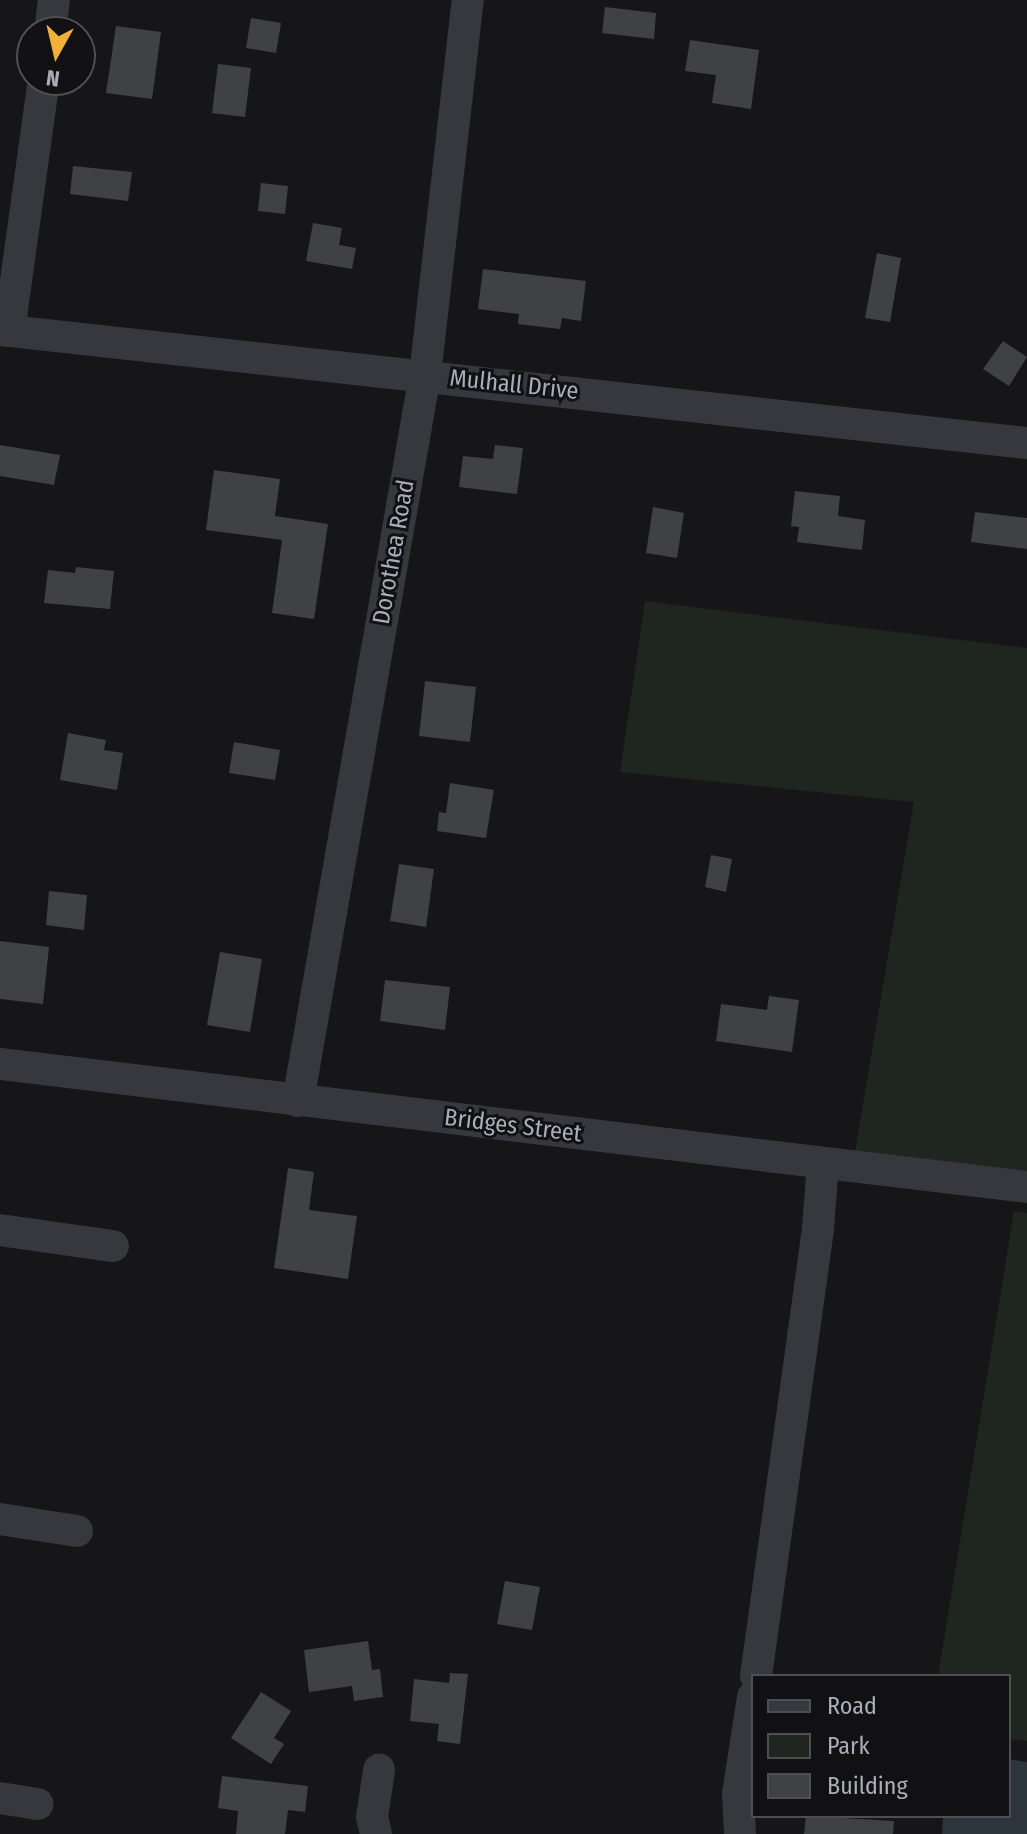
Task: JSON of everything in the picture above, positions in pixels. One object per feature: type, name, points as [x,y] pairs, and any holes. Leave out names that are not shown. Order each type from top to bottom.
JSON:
[{"type":"street","name":"Dorothea Road","points":[[298,1101],[425,375],[468,0]]},
{"type":"street","points":[[5,331],[42,96]]},
{"type":"street","name":"Mulhall Drive","points":[[5,331],[1027,443]]},
{"type":"street","name":"Bridges Street","points":[[0,1064],[1027,1187]]},
{"type":"street","points":[[756,1674],[818,1227],[823,1163]]},
{"type":"street","points":[[0,1230],[113,1246]]},
{"type":"street","points":[[0,1519],[77,1531]]},
{"type":"street","points":[[740,1834],[738,1794],[751,1710]]},
{"type":"street","points":[[376,1834],[372,1817],[379,1770]]},
{"type":"street","points":[[0,1798],[38,1804]]},
{"type":"green space","points":[[645,601],[1027,648],[1027,1177],[854,1157],[914,802],[620,772]]},
{"type":"green space","points":[[1014,1211],[1027,1213],[1027,1741],[1011,1739],[1011,1674],[938,1674]]},
{"type":"shaded area","points":[[1011,1759],[1027,1762],[1027,1834],[942,1834],[943,1818],[1011,1818]]},
{"type":"building","points":[[605,7],[656,13],[654,39],[602,33]]},
{"type":"building","points":[[251,18],[281,23],[276,53],[246,48]]},
{"type":"building","points":[[116,26],[161,32],[152,99],[106,93]]},
{"type":"building","points":[[690,40],[759,50],[751,109],[712,103],[716,75],[685,71]]},
{"type":"building","points":[[218,64],[251,68],[245,117],[212,113]]},
{"type":"building","points":[[73,166],[132,172],[128,201],[70,194]]},
{"type":"building","points":[[261,183],[288,186],[285,214],[258,211]]},
{"type":"building","points":[[313,223],[342,228],[339,245],[356,248],[352,269],[306,261]]},
{"type":"building","points":[[877,253],[901,258],[890,322],[865,318]]},
{"type":"building","points":[[483,269],[586,281],[581,321],[562,318],[560,329],[518,324],[519,314],[478,309]]},
{"type":"building","points":[[1003,341],[1027,357],[1009,386],[983,369]]},
{"type":"building","points":[[0,445],[60,455],[54,485],[0,476]]},
{"type":"building","points":[[495,445],[523,448],[517,494],[459,487],[463,456],[493,459]]},
{"type":"building","points":[[214,470],[280,479],[275,516],[328,524],[314,619],[272,613],[282,540],[206,530]]},
{"type":"building","points":[[795,491],[840,496],[838,516],[865,520],[862,550],[797,542],[799,527],[791,526]]},
{"type":"building","points":[[653,507],[684,513],[677,558],[646,553]]},
{"type":"building","points":[[975,512],[1027,518],[1027,549],[971,542]]},
{"type":"building","points":[[76,567],[114,571],[110,609],[44,603],[48,570],[75,573]]},
{"type":"building","points":[[425,681],[476,687],[470,742],[419,736]]},
{"type":"building","points":[[68,733],[106,740],[104,750],[123,753],[117,790],[60,780]]},
{"type":"building","points":[[234,742],[280,750],[275,780],[229,773]]},
{"type":"building","points":[[450,783],[494,790],[486,838],[437,831],[439,812],[446,813]]},
{"type":"building","points":[[711,855],[732,859],[726,892],[705,887]]},
{"type":"building","points":[[399,864],[434,869],[426,927],[390,921]]},
{"type":"building","points":[[49,891],[87,895],[84,930],[46,925]]},
{"type":"building","points":[[0,941],[49,947],[43,1004],[0,999]]},
{"type":"building","points":[[220,952],[262,959],[250,1032],[207,1025]]},
{"type":"building","points":[[385,980],[450,987],[445,1030],[380,1021]]},
{"type":"building","points":[[769,996],[799,1000],[792,1052],[716,1041],[721,1004],[767,1010]]},
{"type":"building","points":[[288,1168],[314,1172],[309,1210],[357,1216],[348,1279],[274,1268]]},
{"type":"building","points":[[505,1581],[540,1587],[532,1630],[497,1624]]},
{"type":"building","points":[[368,1641],[372,1670],[380,1669],[383,1697],[354,1701],[352,1686],[309,1692],[304,1650]]},
{"type":"building","points":[[450,1673],[468,1674],[460,1744],[437,1741],[439,1724],[410,1721],[414,1679],[449,1683]]},
{"type":"building","points":[[261,1692],[291,1711],[274,1738],[284,1744],[271,1764],[231,1738]]},
{"type":"building","points":[[222,1776],[308,1786],[305,1812],[288,1810],[285,1834],[236,1834],[238,1811],[218,1808]]},
{"type":"building","points":[[806,1818],[894,1821],[893,1834],[804,1834]]}]
